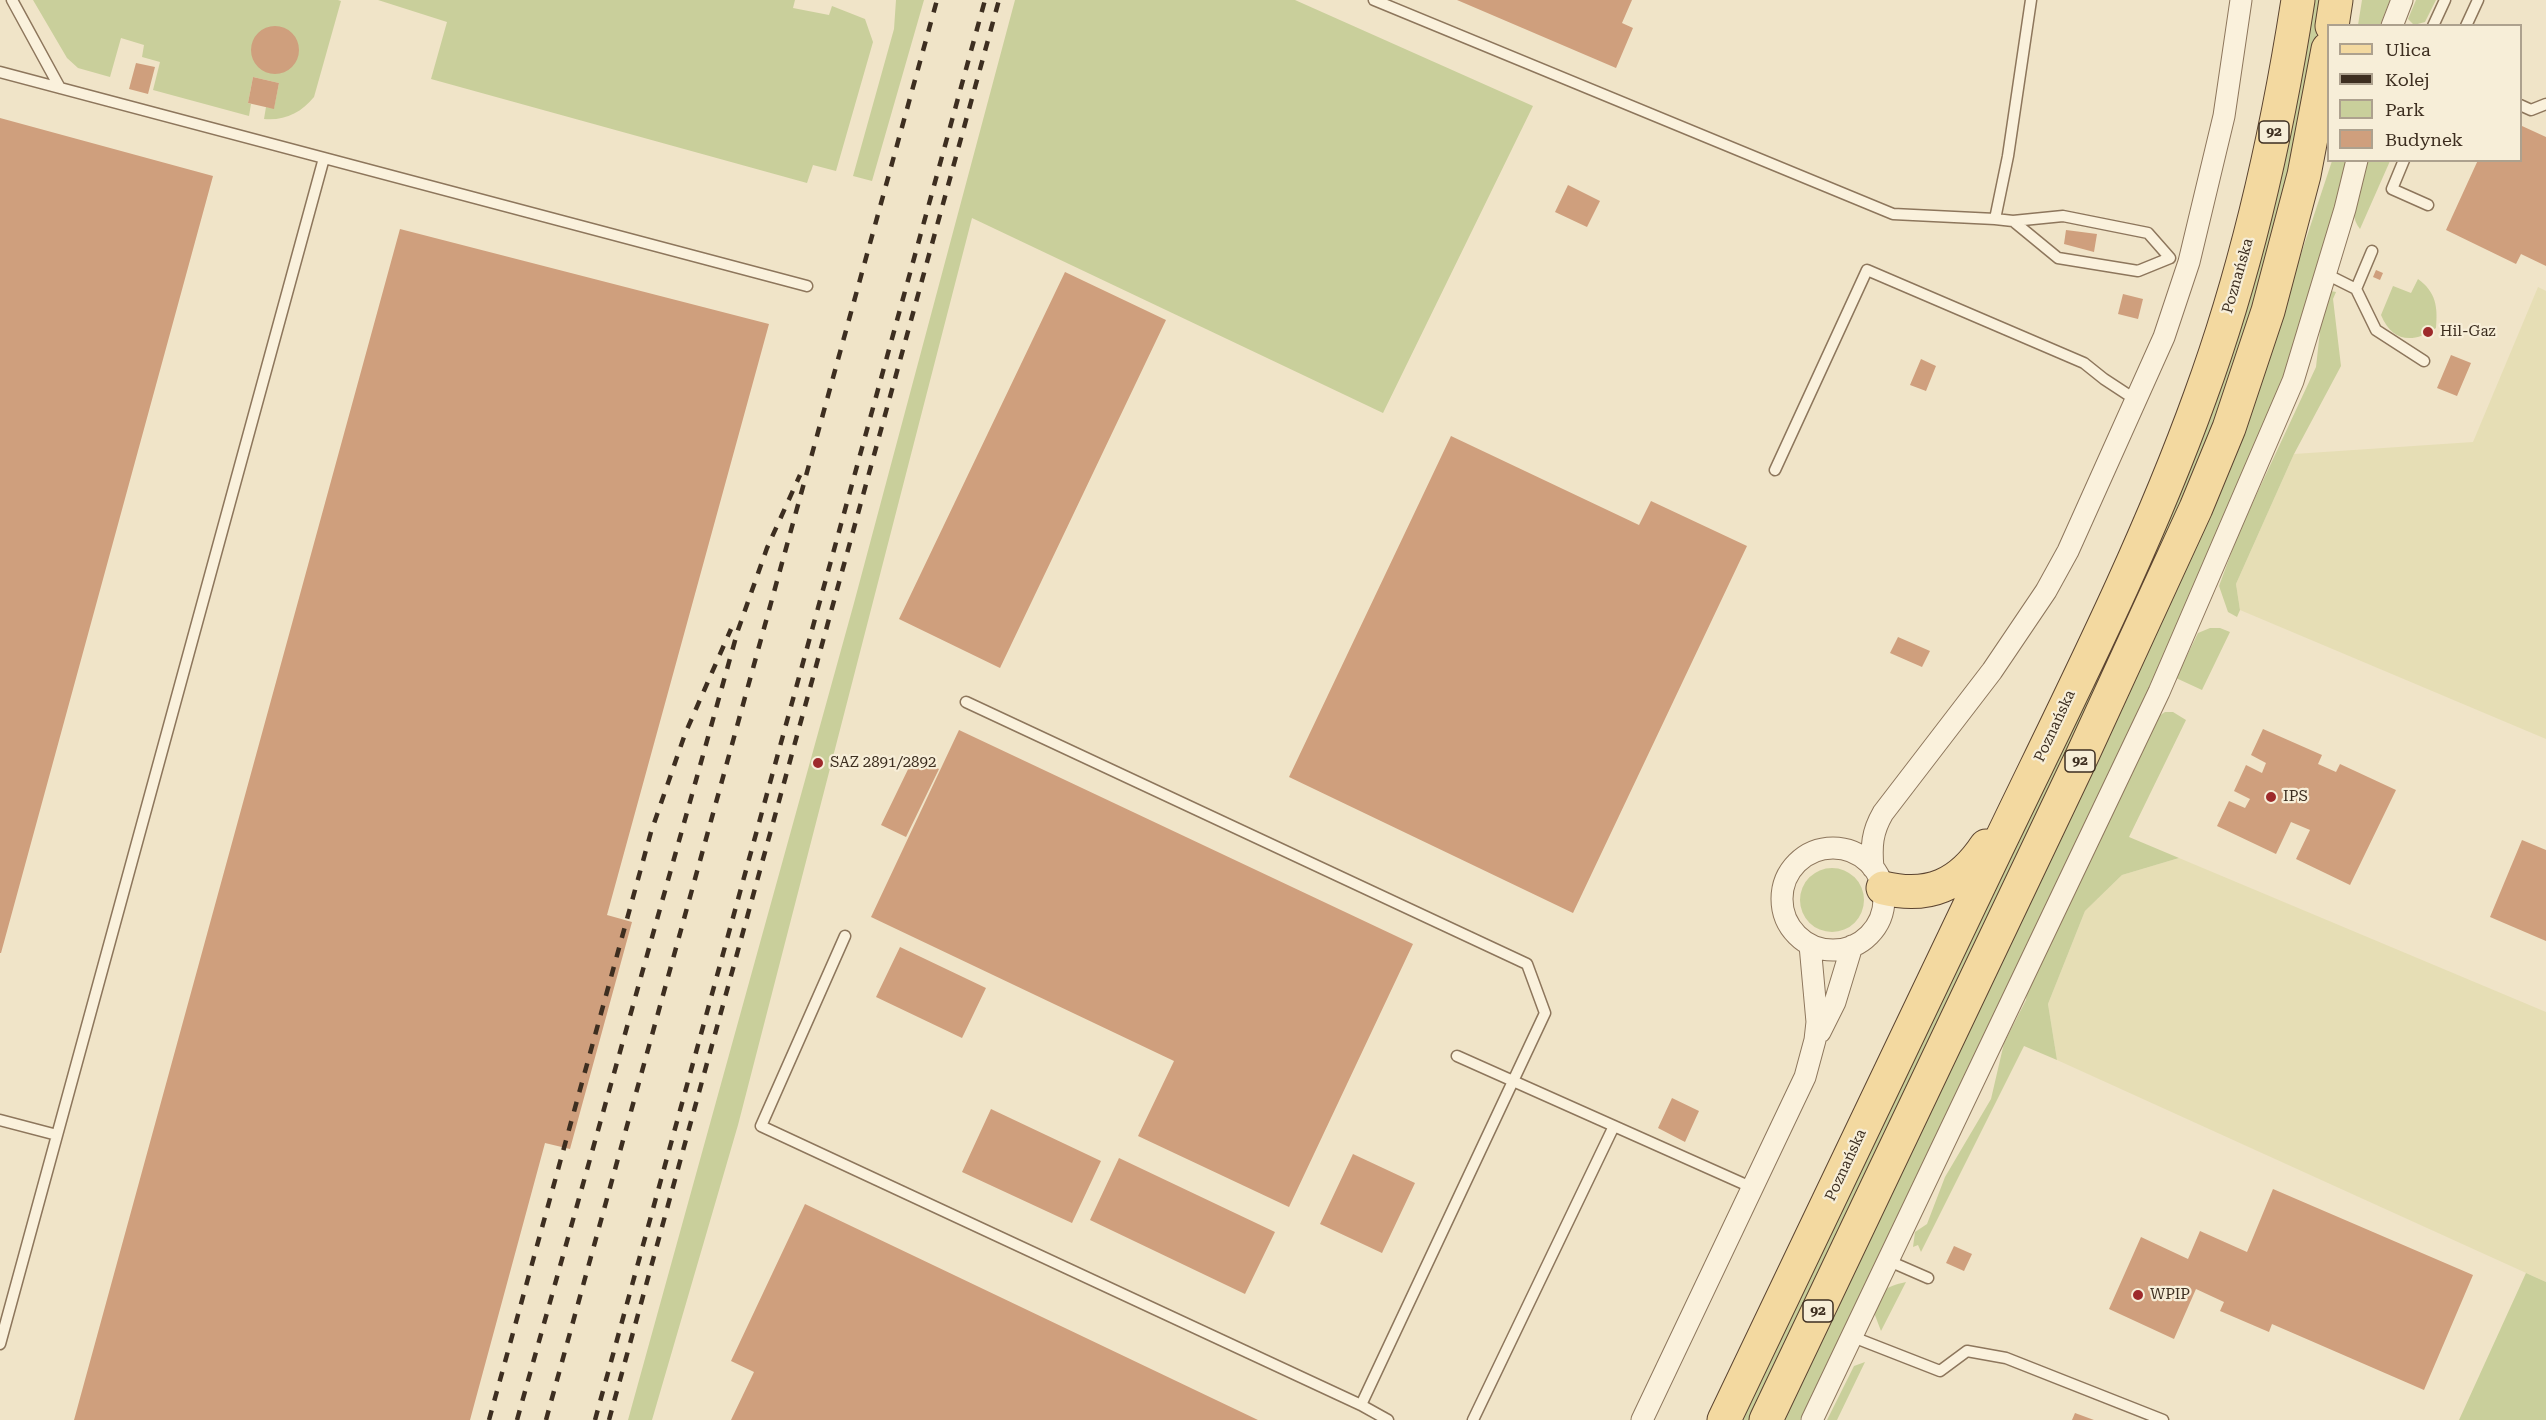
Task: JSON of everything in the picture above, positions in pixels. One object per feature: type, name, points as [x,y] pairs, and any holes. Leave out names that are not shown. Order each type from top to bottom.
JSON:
[{"type":"main road","name":"Poznańska","points":[[1724,1420],[2026,788],[2150,520],[2199,399],[2221,337],[2243,263],[2266,166],[2298,0]]},
{"type":"main road","points":[[2332,24],[2336,0]]},
{"type":"main road","name":"92","points":[[1766,1420],[2077,767],[2196,508],[2229,428],[2268,311],[2304,175],[2327,54]]},
{"type":"main road","points":[[1878,878],[1897,892],[1936,888],[1956,880],[1976,861],[2026,788]]},
{"type":"street","points":[[1878,878],[1860,855],[1843,848],[1824,848],[1807,854],[1793,866],[1784,882],[1781,900],[1786,919],[1796,934],[1810,945],[1824,949],[1852,946],[1867,937],[1878,923],[1883,906],[1872,838],[1875,826],[1992,671],[2046,591],[2068,551],[2164,337],[2180,260],[2224,116],[2241,0]]},
{"type":"street","points":[[2393,24],[2402,0]]},
{"type":"street","points":[[1812,1420],[1890,1261],[2159,692],[2294,381],[2345,209],[2357,162]]},
{"type":"street","points":[[1641,1420],[1805,1077],[1815,1040],[1817,1003],[1810,945]]},
{"type":"street","points":[[1815,1040],[1835,1002],[1852,946]]},
{"type":"lane","points":[[12,0],[60,88]]},
{"type":"lane","points":[[1374,0],[1893,214],[2013,221],[2062,216],[2148,233],[2180,260]]},
{"type":"lane","points":[[1995,219],[2008,156],[2031,0]]},
{"type":"lane","points":[[2434,24],[2445,0]]},
{"type":"lane","points":[[2467,24],[2478,0]]},
{"type":"lane","points":[[0,72],[807,286]]},
{"type":"lane","points":[[2522,106],[2531,110],[2546,104]]},
{"type":"lane","points":[[0,1344],[324,158]]},
{"type":"lane","points":[[2403,162],[2392,189],[2428,205]]},
{"type":"lane","points":[[2013,221],[2058,258],[2138,270],[2180,260]]},
{"type":"lane","points":[[2356,289],[2372,251]]},
{"type":"lane","points":[[1775,470],[1867,270],[2084,363],[2136,400]]},
{"type":"lane","points":[[2326,274],[2356,289],[2376,330],[2424,361]]},
{"type":"lane","points":[[966,702],[1527,964],[1545,1013],[1361,1405]]},
{"type":"lane","points":[[845,936],[761,1126],[1361,1405],[1388,1420]]},
{"type":"lane","points":[[1457,1056],[1753,1188]]},
{"type":"lane","points":[[0,1120],[57,1136]]},
{"type":"lane","points":[[1473,1420],[1614,1126]]},
{"type":"lane","points":[[1890,1261],[1928,1278]]},
{"type":"lane","points":[[1853,1337],[1940,1371],[1966,1351],[2006,1358],[2163,1420]]},
{"type":"shaded area","points":[[2538,287],[2546,291],[2546,739],[2240,610],[2236,584],[2294,454],[2473,442]]},
{"type":"shaded area","points":[[2179,858],[2546,1012],[2546,1282],[2057,1060],[2048,1004],[2085,911],[2122,875]]},
{"type":"green space","points":[[33,0],[341,1],[314,97],[292,115],[278,119],[264,119],[266,107],[274,108],[279,83],[253,77],[248,103],[251,104],[249,116],[153,90],[160,62],[142,57],[144,45],[121,38],[110,77],[78,68],[67,58]]},
{"type":"green space","points":[[378,0],[795,0],[793,8],[829,15],[832,6],[865,19],[873,42],[836,171],[813,165],[807,183],[431,79],[447,22]]},
{"type":"green space","points":[[896,0],[924,0],[872,181],[853,176],[894,29]]},
{"type":"green space","points":[[1015,0],[1295,0],[1533,106],[1383,413],[972,218],[738,1125],[652,1420],[628,1420],[854,603]]},
{"type":"green space","points":[[2309,0],[2323,0],[2303,120],[2269,265],[2201,467],[1754,1420],[1736,1420],[2123,607]]},
{"type":"green space","points":[[2362,0],[2390,0],[2380,24],[2358,24]]},
{"type":"green space","points":[[2416,0],[2436,0],[2425,22],[2413,24],[2408,19]]},
{"type":"green space","points":[[2332,162],[2347,162],[2337,206],[2287,369],[2157,677],[1800,1420],[1780,1420],[2290,287]]},
{"type":"green space","points":[[2366,162],[2390,162],[2360,229],[2354,213],[2358,187]]},
{"type":"green space","points":[[2418,279],[2429,289],[2434,300],[2437,313],[2436,328],[2419,337],[2404,338],[2391,331],[2381,315],[2393,286],[2411,293]]},
{"type":"green space","points":[[2331,291],[2336,292],[2333,299],[2341,366],[2294,454],[2236,584],[2240,610],[2237,617],[2228,612],[2219,586],[2239,532],[2316,367],[2321,322]]},
{"type":"green space","points":[[2210,628],[2220,628],[2230,632],[2202,690],[2176,678],[2198,633]]},
{"type":"green space","points":[[2165,712],[2173,712],[2186,720],[2129,837],[2179,858],[2122,875],[2085,911],[2048,1004],[2057,1060],[2024,1046],[1921,1252],[1918,1245],[1913,1247],[1915,1232],[1927,1224],[1945,1177],[1991,1099],[2004,1043],[2026,1000],[2027,991],[2159,716]]},
{"type":"green space","points":[[1826,868],[1838,868],[1855,877],[1862,888],[1864,900],[1862,912],[1855,923],[1838,932],[1826,932],[1814,927],[1805,918],[1800,906],[1800,894],[1805,882],[1814,873]]},
{"type":"green space","points":[[2526,1273],[2546,1282],[2546,1420],[2459,1420]]},
{"type":"green space","points":[[1906,1282],[1881,1331],[1873,1310],[1876,1303],[1885,1290]]},
{"type":"green space","points":[[1865,1362],[1837,1420],[1827,1420],[1854,1366]]},
{"type":"building","points":[[1457,0],[1632,0],[1622,23],[1633,28],[1616,68]]},
{"type":"building","points":[[270,26],[280,26],[292,33],[299,45],[299,55],[292,67],[280,74],[270,74],[255,63],[251,55],[251,45],[262,30]]},
{"type":"building","points":[[136,63],[155,67],[148,94],[129,89]]},
{"type":"building","points":[[253,77],[279,83],[274,109],[248,103]]},
{"type":"building","points":[[0,118],[213,176],[1,953],[0,953]]},
{"type":"building","points":[[2522,126],[2546,137],[2546,266],[2521,254],[2516,264],[2446,230],[2477,162],[2522,162]]},
{"type":"building","points":[[1568,185],[1600,201],[1587,227],[1555,212]]},
{"type":"building","points":[[400,229],[769,324],[607,915],[632,922],[570,1149],[545,1143],[470,1420],[74,1420]]},
{"type":"building","points":[[2066,230],[2097,234],[2094,252],[2064,244]]},
{"type":"building","points":[[2376,270],[2383,273],[2380,280],[2373,277]]},
{"type":"building","points":[[1065,272],[1166,320],[1000,668],[899,619]]},
{"type":"building","points":[[2123,294],[2143,299],[2138,319],[2118,314]]},
{"type":"building","points":[[2451,355],[2471,363],[2457,396],[2437,388]]},
{"type":"building","points":[[1921,359],[1936,366],[1926,391],[1910,385]]},
{"type":"building","points":[[1451,436],[1639,525],[1651,501],[1747,546],[1573,913],[1289,777]]},
{"type":"building","points":[[1898,637],[1930,651],[1922,667],[1890,653]]},
{"type":"building","points":[[2263,729],[2322,755],[2318,764],[2336,772],[2340,764],[2396,790],[2350,885],[2296,859],[2310,830],[2291,822],[2276,854],[2217,826],[2229,801],[2245,808],[2250,799],[2234,791],[2246,765],[2262,773],[2266,763],[2251,755]]},
{"type":"building","points":[[959,730],[1413,944],[1289,1207],[1138,1136],[1174,1061],[871,917]]},
{"type":"building","points":[[914,757],[939,769],[906,837],[881,825]]},
{"type":"building","points":[[2522,840],[2546,850],[2546,941],[2490,917]]},
{"type":"building","points":[[900,947],[986,988],[962,1038],[876,997]]},
{"type":"building","points":[[1672,1098],[1699,1111],[1685,1142],[1658,1128]]},
{"type":"building","points":[[991,1109],[1101,1161],[1072,1223],[962,1172]]},
{"type":"building","points":[[1353,1154],[1415,1183],[1382,1253],[1320,1224]]},
{"type":"building","points":[[1119,1158],[1275,1232],[1245,1294],[1090,1220]]},
{"type":"building","points":[[2273,1189],[2473,1275],[2424,1390],[2272,1324],[2269,1332],[2220,1311],[2224,1302],[2196,1289],[2174,1339],[2109,1309],[2141,1237],[2188,1259],[2200,1231],[2247,1252]]},
{"type":"building","points":[[805,1204],[1258,1420],[731,1420],[754,1372],[731,1361]]},
{"type":"building","points":[[1954,1246],[1972,1254],[1964,1271],[1946,1263]]},
{"type":"building","points":[[2075,1413],[2094,1420],[2072,1420]]},
{"type":"railway","points":[[546,1420],[937,0]]},
{"type":"railway","points":[[595,1420],[985,0]]},
{"type":"railway","points":[[609,1420],[999,0]]},
{"type":"railway","points":[[517,1420],[738,630],[767,548],[800,475]]},
{"type":"railway","points":[[489,1420],[651,832],[685,734],[731,629]]},
{"type":"place","name":"Hil-Gaz","points":[[2428,332]]},
{"type":"place","name":"SAZ 2891/2892","points":[[818,763]]},
{"type":"place","name":"IPS","points":[[2271,797]]},
{"type":"place","name":"WPIP","points":[[2138,1295]]}]
